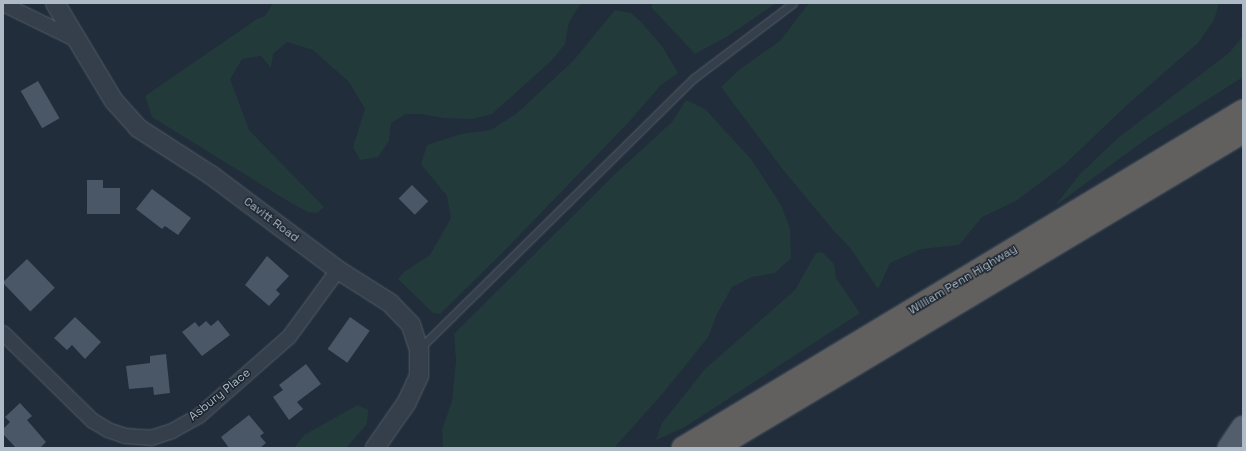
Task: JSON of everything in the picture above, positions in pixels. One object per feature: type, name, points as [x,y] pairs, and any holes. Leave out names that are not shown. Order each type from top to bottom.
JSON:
[{"type":"highway","name":"William Penn Highway","points":[[683,448],[1243,111]]},
{"type":"highway","name":"William Penn Highway","points":[[715,448],[1243,132]]},
{"type":"main road","points":[[1229,448],[1243,427]]},
{"type":"street","name":"Cavitt Road","points":[[55,3],[114,101],[138,128],[211,175],[338,270],[390,304],[402,315],[416,336],[419,349],[419,376],[414,389],[397,419],[375,448]]},
{"type":"street","points":[[3,4],[79,41]]},
{"type":"street","name":"Asbury Place","points":[[3,333],[93,421],[125,436],[151,438],[172,431],[199,416],[289,337],[338,270]]},
{"type":"lane","points":[[419,349],[694,78],[793,3]]},
{"type":"green space","points":[[273,3],[581,3],[569,22],[565,44],[551,61],[492,114],[472,119],[443,118],[422,114],[406,114],[391,123],[389,141],[378,157],[360,160],[353,147],[365,109],[349,82],[313,50],[287,42],[273,54],[271,68],[261,56],[242,59],[230,79],[249,130],[324,207],[317,213],[308,212],[291,203],[152,117],[145,96],[257,19],[265,16]]},
{"type":"green space","points":[[652,3],[776,3],[728,36],[695,54],[652,8]]},
{"type":"green space","points":[[809,3],[1219,3],[1214,20],[1198,43],[1128,104],[1064,165],[1016,201],[982,217],[959,245],[921,249],[890,263],[878,289],[851,249],[833,230],[784,171],[721,87],[740,69],[780,41]]},
{"type":"green space","points":[[615,10],[631,13],[641,22],[662,46],[678,73],[661,85],[627,124],[500,255],[440,314],[433,313],[398,279],[404,272],[430,255],[451,218],[447,196],[421,164],[427,145],[461,134],[491,130],[516,114],[574,60]]},
{"type":"green space","points":[[1243,36],[1243,77],[1149,137],[1055,206],[1080,174],[1118,138],[1230,52]]},
{"type":"green space","points":[[686,100],[705,109],[751,159],[781,205],[790,229],[791,258],[775,273],[752,277],[732,287],[716,316],[709,336],[664,392],[614,448],[443,448],[442,430],[452,401],[456,361],[454,334],[613,176],[672,122]]},
{"type":"green space","points":[[822,252],[834,264],[836,278],[860,313],[685,427],[656,440],[662,423],[705,369],[795,290],[816,253]]},
{"type":"green space","points":[[358,405],[368,410],[367,424],[346,448],[294,448],[304,435]]},
{"type":"building","points":[[38,81],[60,118],[42,128],[21,91]]},
{"type":"building","points":[[87,180],[103,180],[103,188],[120,188],[120,214],[87,214]]},
{"type":"building","points":[[412,185],[428,201],[415,215],[399,198]]},
{"type":"building","points":[[152,189],[191,218],[178,235],[165,226],[162,229],[136,209]]},
{"type":"building","points":[[267,256],[289,276],[276,290],[280,294],[269,306],[245,285]]},
{"type":"building","points":[[27,259],[55,288],[30,311],[3,283]]},
{"type":"building","points":[[75,317],[101,342],[85,359],[72,345],[67,350],[54,338]]},
{"type":"building","points":[[350,317],[370,331],[347,363],[328,349]]},
{"type":"building","points":[[218,320],[230,335],[202,356],[182,332],[195,322],[199,327],[206,321],[211,326]]},
{"type":"building","points":[[166,354],[170,393],[154,395],[153,387],[129,389],[126,366],[150,363],[150,356]]},
{"type":"building","points":[[306,364],[321,384],[297,402],[303,409],[289,420],[273,397],[283,390],[279,385]]},
{"type":"building","points":[[20,403],[32,416],[27,420],[46,442],[40,448],[16,448],[3,434],[3,429],[10,422],[5,417]]},
{"type":"building","points":[[249,415],[264,433],[260,436],[266,443],[260,448],[229,448],[221,437]]}]
